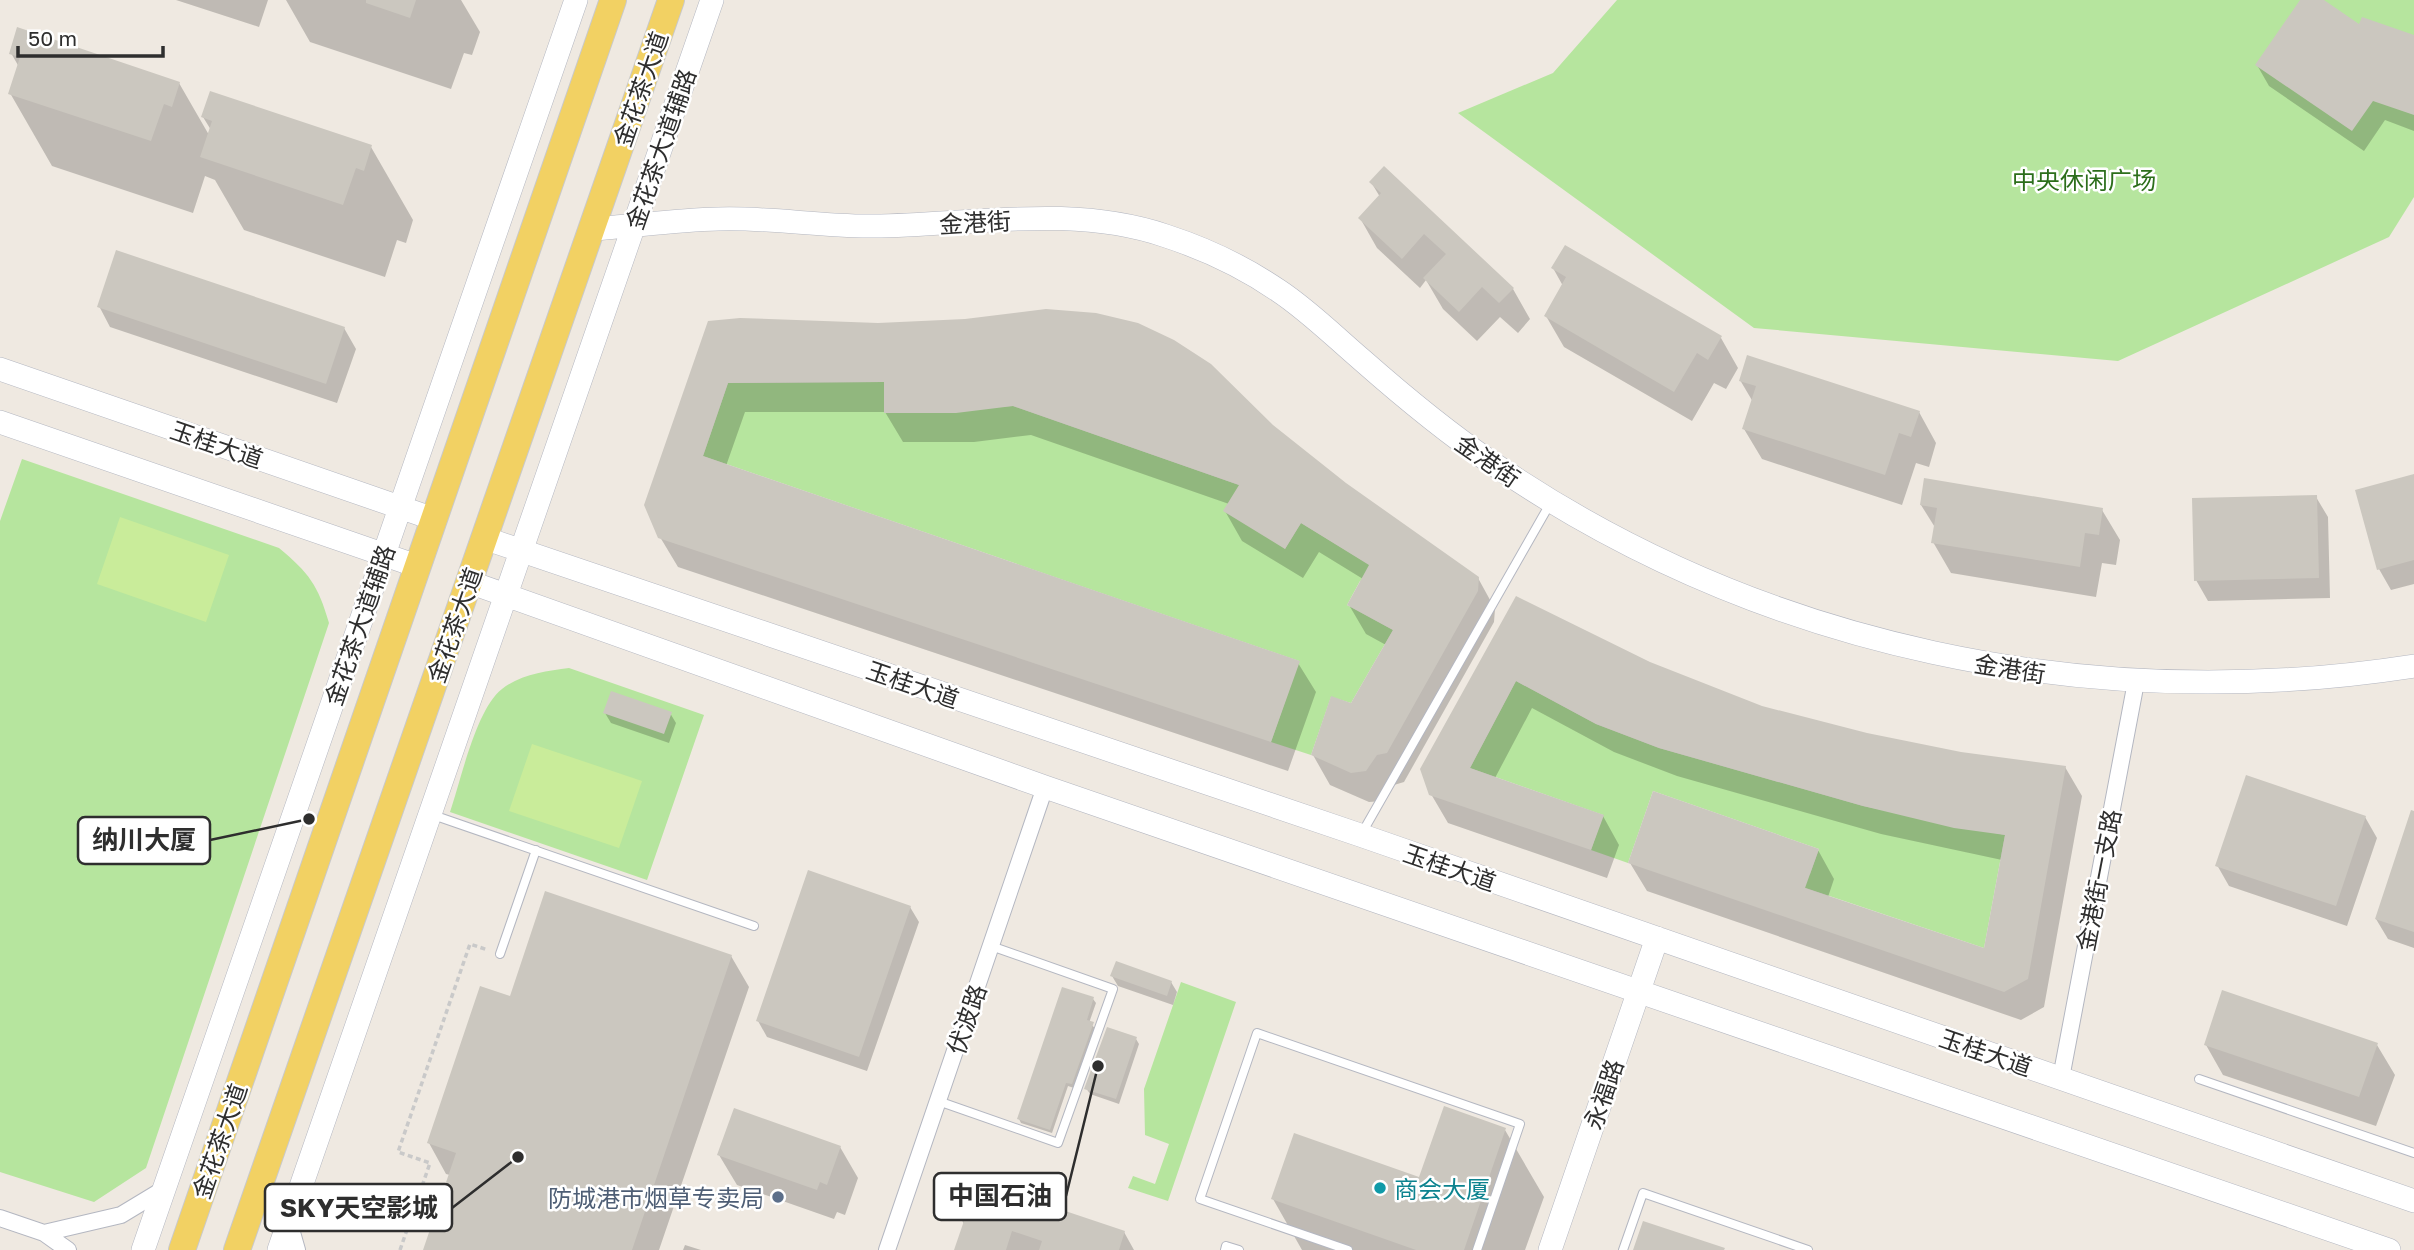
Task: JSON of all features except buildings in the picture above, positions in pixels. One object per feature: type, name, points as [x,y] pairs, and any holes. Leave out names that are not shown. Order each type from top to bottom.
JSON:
[{"type":"main road","name":"金花茶大道辅路","points":[[143,1250],[576,0]]},
{"type":"main road","name":"金花茶大道","points":[[181,1250],[613,0]]},
{"type":"main road","name":"金花茶大道","points":[[237,1250],[671,0]]},
{"type":"main road","name":"金花茶大道辅路","points":[[279,1250],[712,0]]},
{"type":"main road","name":"金港街","points":[[592,229],[721,219],[875,226],[1054,218],[1108,222],[1161,234],[1220,256],[1281,292],[1418,408],[1493,464],[1551,502],[1686,572],[1792,615],[1860,636],[1977,663],[2056,675],[2136,682],[2288,681],[2414,666]]},
{"type":"main road","name":"玉桂大道","points":[[0,369],[433,519]]},
{"type":"main road","name":"玉桂大道","points":[[0,422],[418,566]]},
{"type":"main road","name":"玉桂大道","points":[[484,538],[1360,835],[2414,1201]]},
{"type":"main road","points":[[469,582],[1045,787],[2389,1250]]},
{"type":"main road","name":"永福路","points":[[1550,1250],[1657,938]]},
{"type":"street","name":"金港街一支路","points":[[2061,1078],[2136,682]]},
{"type":"street","name":"伏波路","points":[[887,1250],[1045,787]]},
{"type":"street","points":[[44,1233],[121,1215],[164,1189]]},
{"type":"street","points":[[0,1218],[44,1233],[68,1250]]},
{"type":"street","points":[[289,1221],[297,1250]]},
{"type":"lane","points":[[1360,835],[1551,502]]},
{"type":"lane","points":[[430,814],[754,926]]},
{"type":"lane","points":[[499,954],[536,850]]},
{"type":"lane","points":[[938,1101],[1058,1143],[1113,989],[991,946]]},
{"type":"lane","points":[[1349,1250],[1200,1199],[1257,1033],[1520,1124],[1476,1250]]},
{"type":"lane","points":[[2199,1079],[2414,1153]]},
{"type":"lane","points":[[1623,1250],[1643,1193],[1808,1250]]},
{"type":"lane","points":[[1225,1250],[1226,1246],[1239,1250]]},
{"type":"path","points":[[400,1250],[430,1163],[398,1152],[402,1139],[470,944],[499,954]]},
{"type":"green space","name":"中央休闲广场","points":[[1617,0],[2414,0],[2414,197],[2389,237],[2118,361],[1754,328],[1458,113],[1553,73]]},
{"type":"green space","points":[[884,382],[884,413],[1013,406],[1239,485],[1285,549],[1301,523],[1380,571],[1360,581],[1347,605],[1393,630],[1351,703],[1331,697],[1311,755],[1271,742],[1299,661],[703,456],[728,383]]},
{"type":"green space","points":[[22,459],[279,548],[311,581],[321,599],[329,623],[146,1168],[94,1202],[0,1172],[0,521]]},
{"type":"green space","points":[[120,517],[229,555],[206,622],[97,584]]},
{"type":"green space","points":[[569,668],[704,715],[647,880],[450,812],[477,728],[493,699],[502,689],[517,680]]},
{"type":"green space","points":[[1516,681],[1596,724],[1659,748],[1863,806],[2005,835],[1984,948],[1782,880],[1810,874],[1819,849],[1653,791],[1628,863],[1591,850],[1603,815],[1470,768]]},
{"type":"green space","points":[[532,744],[642,781],[619,848],[509,811]]},
{"type":"green space","points":[[1181,982],[1236,1002],[1168,1201],[1128,1188],[1133,1176],[1155,1184],[1169,1144],[1145,1135],[1144,1089]]},
{"type":"place","name":"纳川大厦","points":[[309,819]]},
{"type":"place","name":"中国石油","points":[[1098,1066]]},
{"type":"place","name":"SKY天空影城","points":[[518,1157]]},
{"type":"place","name":"商会大厦","points":[[1380,1188]]},
{"type":"place","name":"防城港市烟草专卖局","points":[[778,1197]]}]
